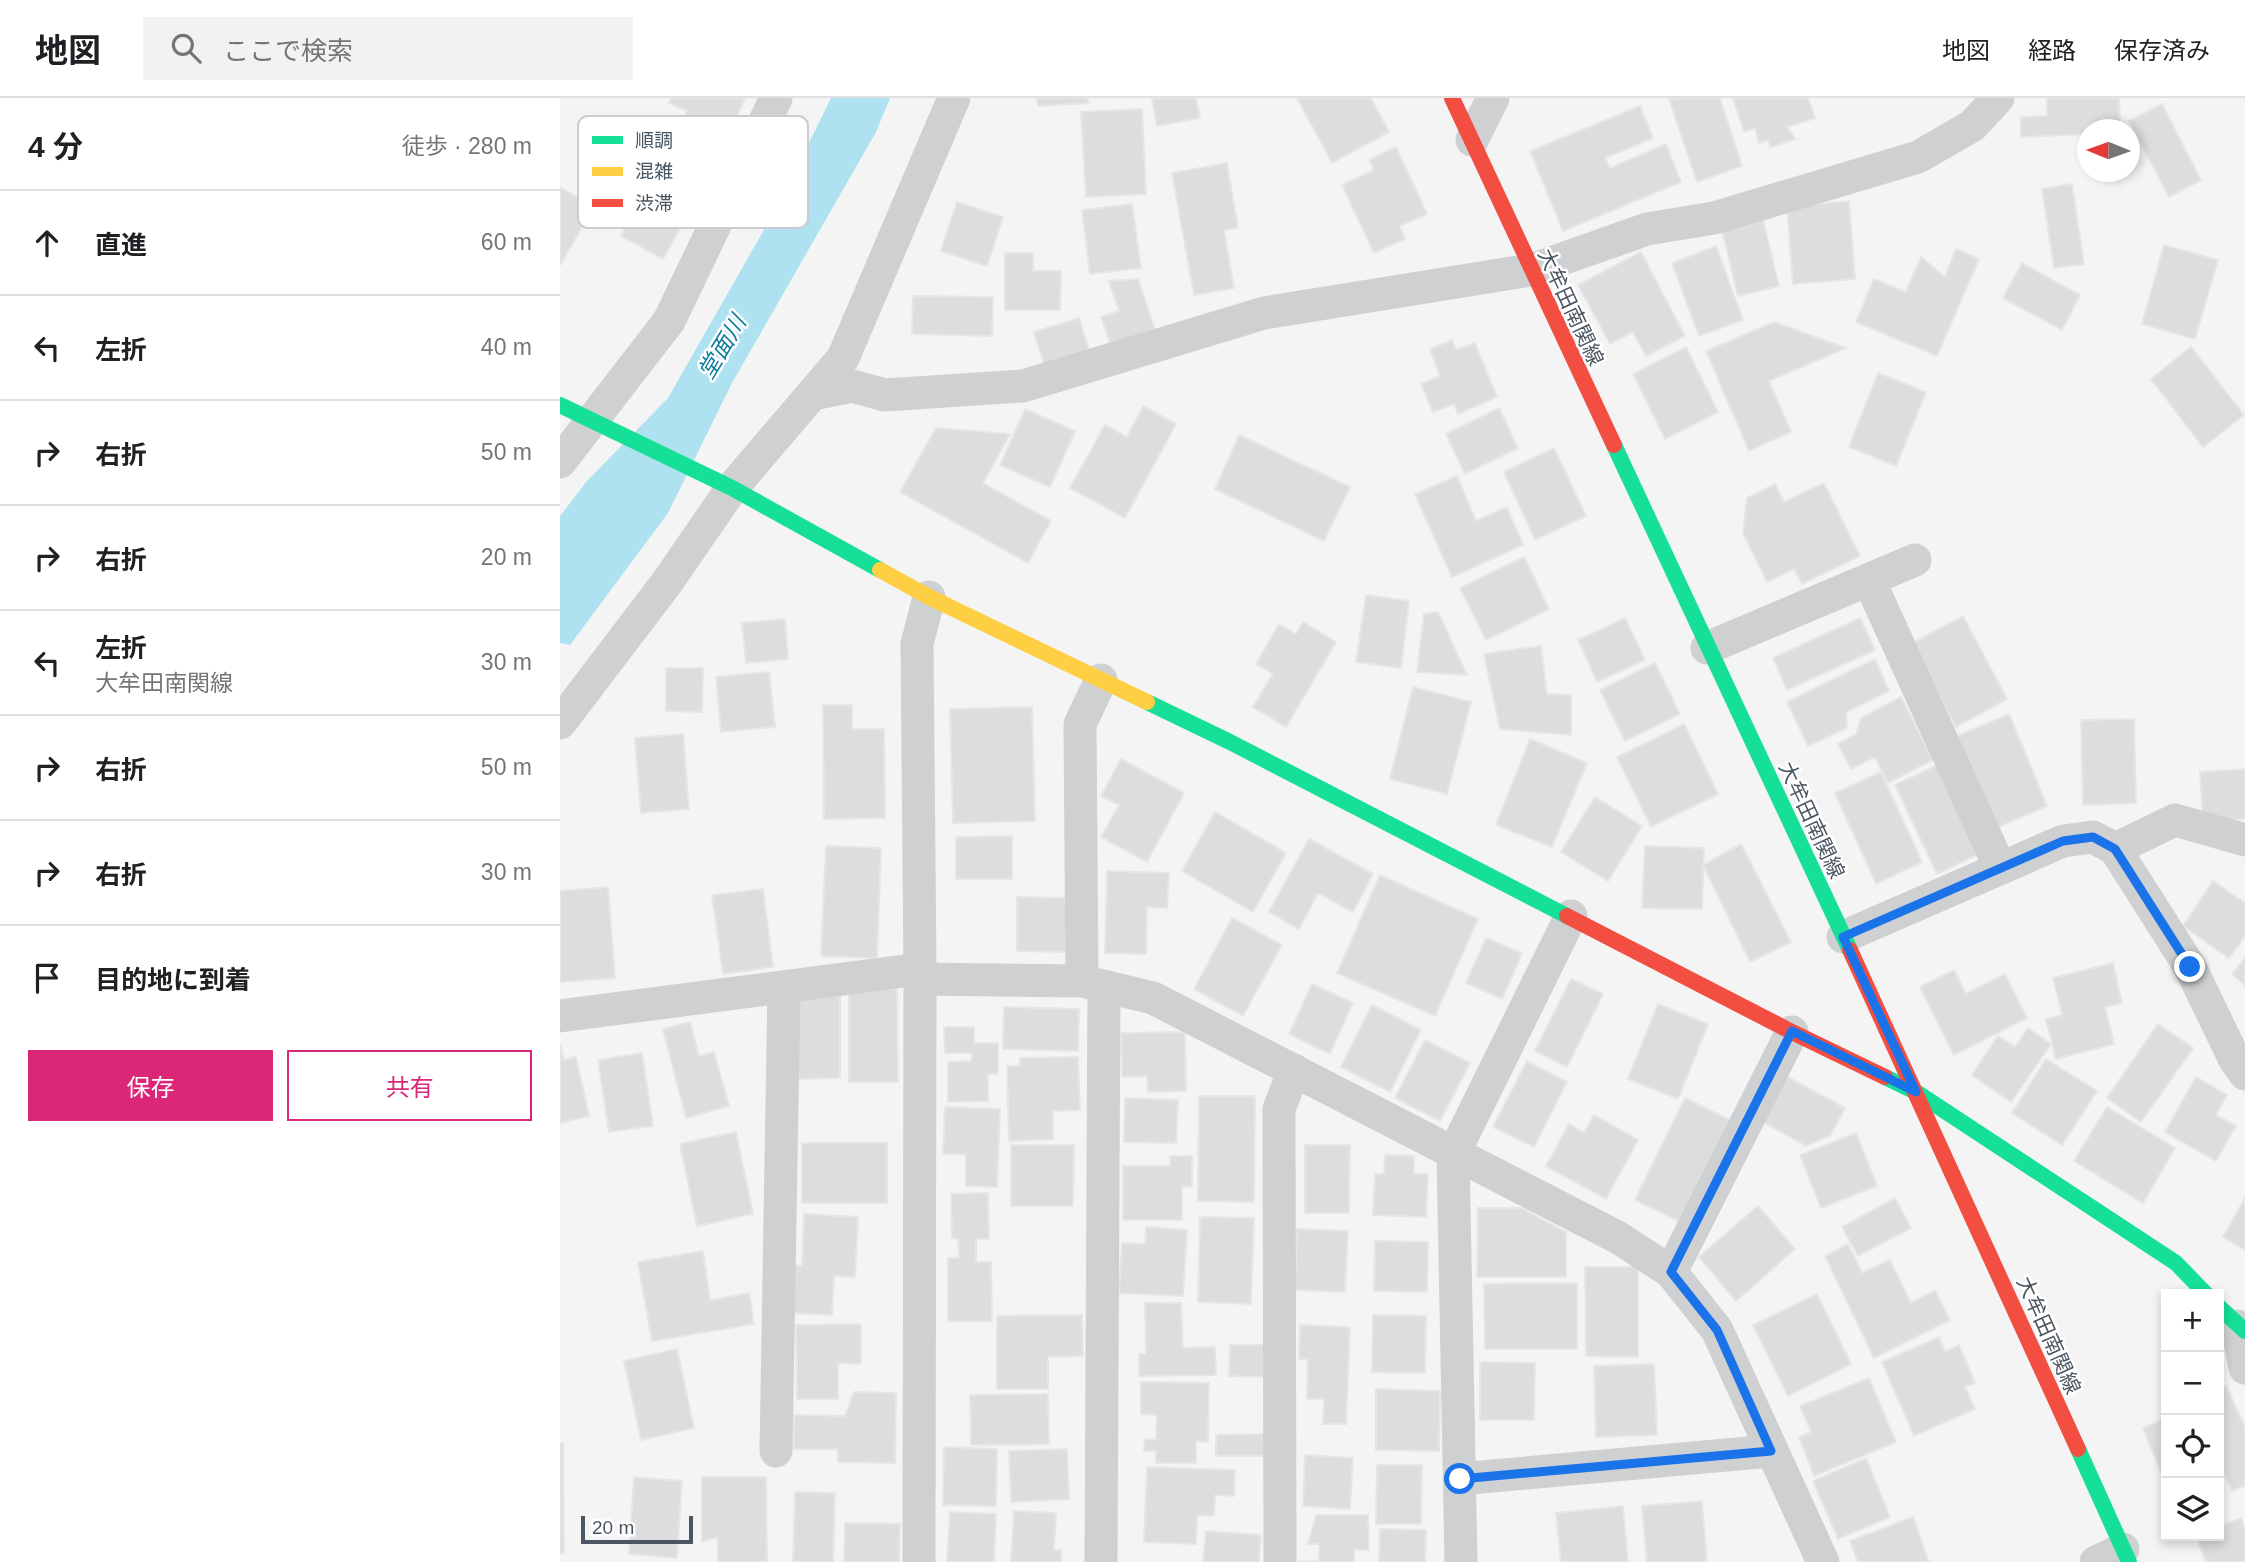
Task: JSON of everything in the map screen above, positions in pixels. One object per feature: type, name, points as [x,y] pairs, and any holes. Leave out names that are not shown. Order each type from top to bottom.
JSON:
[{"type":"street","points":[[767,116],[776,98]]},
{"type":"street","points":[[560,723],[668,581],[732,488],[844,359],[954,98]]},
{"type":"street","name":"大牟田南関線","points":[[1452,98],[1916,1092],[2116,1558]]},
{"type":"street","points":[[1472,140],[1493,98]]},
{"type":"street","points":[[813,394],[852,386],[885,395],[1023,386],[1264,313],[1531,270],[1647,229],[1714,218],[1918,157],[1965,112],[1998,98]]},
{"type":"street","points":[[560,462],[669,321],[714,228]]},
{"type":"street","points":[[560,405],[732,488],[929,597],[1230,742],[1916,1092],[2176,1264],[2201,1289]]},
{"type":"street","points":[[1707,648],[1915,560]]},
{"type":"street","points":[[1869,580],[2000,868]]},
{"type":"street","points":[[919,1562],[920,974],[917,644],[929,597]]},
{"type":"street","points":[[1101,680],[1080,724],[1093,983],[1101,1562]]},
{"type":"street","points":[[2115,849],[2175,820],[2245,839]]},
{"type":"street","points":[[1843,937],[2063,841],[2093,837],[2115,849],[2190,967],[2235,1060],[2245,1074]]},
{"type":"street","points":[[1461,1562],[1453,1155],[1571,916]]},
{"type":"street","points":[[560,1016],[784,987],[920,974],[1093,983],[1153,998],[1453,1155],[1619,1238],[1671,1272],[1717,1330],[1823,1562]]},
{"type":"street","points":[[776,1451],[784,987]]},
{"type":"street","points":[[1671,1272],[1792,1031]]},
{"type":"street","points":[[1280,1562],[1279,1110],[1294,1070]]},
{"type":"street","points":[[2234,1321],[2245,1368]]},
{"type":"street","points":[[1460,1479],[1771,1451]]},
{"type":"water","name":"堂面川","points":[[831,98],[890,98],[876,132],[732,383],[668,513],[570,645],[560,643],[560,516],[587,481],[668,398],[765,228],[808,228],[808,145]]},
{"type":"building","points":[[671,98],[745,98],[737,116],[685,116],[687,111],[669,103]]},
{"type":"building","points":[[1037,98],[1087,98],[1088,103],[1038,106]]},
{"type":"building","points":[[1152,98],[1196,98],[1200,118],[1157,126]]},
{"type":"building","points":[[1297,98],[1371,98],[1389,132],[1332,163]]},
{"type":"building","points":[[1720,98],[1742,166],[1697,182],[1669,99]]},
{"type":"building","points":[[1733,98],[1808,98],[1815,118],[1787,127],[1795,139],[1770,148],[1768,140],[1759,143],[1755,128],[1744,132]]},
{"type":"building","points":[[2047,98],[2119,98],[2120,119],[2077,119],[2077,134],[2021,137],[2021,117],[2047,116]]},
{"type":"building","points":[[2162,104],[2201,180],[2169,197],[2140,142],[2140,119],[2133,119]]},
{"type":"building","points":[[1640,106],[1653,138],[1605,158],[1610,168],[1666,144],[1681,182],[1563,231],[1530,151]]},
{"type":"building","points":[[1142,109],[1146,194],[1086,197],[1081,112]]},
{"type":"building","points":[[1396,147],[1427,214],[1400,226],[1405,239],[1374,253],[1342,185],[1374,170],[1369,160]]},
{"type":"building","points":[[1227,163],[1238,228],[1224,230],[1234,288],[1194,295],[1172,173]]},
{"type":"building","points":[[2072,184],[2084,264],[2054,268],[2042,189]]},
{"type":"building","points":[[560,187],[578,198],[578,228],[582,228],[560,265]]},
{"type":"building","points":[[1849,201],[1855,279],[1793,284],[1787,207]]},
{"type":"building","points":[[957,202],[1003,217],[987,266],[941,251]]},
{"type":"building","points":[[1132,204],[1141,268],[1090,274],[1082,210]]},
{"type":"building","points":[[1762,216],[1779,286],[1738,296],[1721,226]]},
{"type":"building","points":[[625,228],[680,228],[663,259],[621,236]]},
{"type":"building","points":[[2164,245],[2218,260],[2195,339],[2142,324]]},
{"type":"building","points":[[1716,246],[1743,320],[1699,336],[1672,263]]},
{"type":"building","points":[[1956,249],[1979,259],[1937,356],[1856,322],[1874,279],[1906,292],[1921,257],[1945,277]]},
{"type":"building","points":[[1641,252],[1685,336],[1646,356],[1633,332],[1610,344],[1578,285]]},
{"type":"building","points":[[1005,253],[1033,253],[1033,271],[1061,271],[1060,310],[1005,310]]},
{"type":"building","points":[[2022,263],[2080,295],[2062,330],[2003,298]]},
{"type":"building","points":[[1138,279],[1156,333],[1112,349],[1101,317],[1119,311],[1109,281]]},
{"type":"building","points":[[913,296],[993,297],[992,336],[912,334]]},
{"type":"building","points":[[1079,318],[1090,353],[1045,368],[1034,332]]},
{"type":"building","points":[[1774,322],[1846,348],[1769,381],[1791,432],[1749,451],[1706,351]]},
{"type":"building","points":[[1452,340],[1456,350],[1475,343],[1497,397],[1458,414],[1454,404],[1433,412],[1421,384],[1440,376],[1430,349]]},
{"type":"building","points":[[1686,347],[1718,412],[1665,439],[1633,374]]},
{"type":"building","points":[[2191,347],[2244,415],[2203,447],[2151,379]]},
{"type":"building","points":[[1878,373],[1926,392],[1896,466],[1849,447]]},
{"type":"building","points":[[1143,406],[1176,424],[1125,518],[1070,488],[1105,425],[1127,437]]},
{"type":"building","points":[[1499,408],[1518,448],[1465,474],[1446,434]]},
{"type":"building","points":[[1025,409],[1075,431],[1050,487],[1000,465]]},
{"type":"building","points":[[936,428],[1010,434],[983,483],[1051,521],[1028,563],[900,492]]},
{"type":"building","points":[[1239,435],[1350,487],[1324,541],[1215,489]]},
{"type":"building","points":[[1554,448],[1586,516],[1535,540],[1504,472]]},
{"type":"building","points":[[1457,476],[1476,521],[1507,507],[1523,545],[1452,577],[1415,494]]},
{"type":"building","points":[[1824,483],[1860,556],[1802,584],[1794,569],[1767,582],[1743,533],[1747,498],[1775,484],[1784,502]]},
{"type":"building","points":[[1524,557],[1549,609],[1486,640],[1460,588]]},
{"type":"building","points":[[1366,595],[1409,601],[1401,668],[1356,662]]},
{"type":"building","points":[[1438,612],[1467,675],[1417,672],[1424,614]]},
{"type":"building","points":[[1963,616],[2007,699],[1956,727],[1911,644]]},
{"type":"building","points":[[1625,618],[1645,660],[1597,682],[1578,640]]},
{"type":"building","points":[[1860,618],[1875,650],[1787,690],[1773,658]]},
{"type":"building","points":[[785,619],[788,659],[746,663],[742,623]]},
{"type":"building","points":[[1303,622],[1336,642],[1286,727],[1253,707],[1273,674],[1256,664],[1279,624],[1296,634]]},
{"type":"building","points":[[1541,646],[1547,694],[1571,695],[1571,735],[1500,729],[1484,654]]},
{"type":"building","points":[[1875,659],[1889,691],[1846,712],[1847,728],[1808,746],[1787,702]]},
{"type":"building","points":[[1655,663],[1680,714],[1625,741],[1600,690]]},
{"type":"building","points":[[666,668],[703,668],[702,712],[666,711]]},
{"type":"building","points":[[769,672],[775,727],[721,732],[716,677]]},
{"type":"building","points":[[1413,687],[1471,702],[1447,794],[1390,779]]},
{"type":"building","points":[[1901,697],[1933,760],[1888,783],[1875,757],[1851,769],[1838,744],[1856,734],[1861,718]]},
{"type":"building","points":[[823,705],[852,705],[852,729],[884,729],[885,818],[824,819]]},
{"type":"building","points":[[1032,707],[1035,821],[953,823],[950,709]]},
{"type":"building","points":[[2009,714],[2047,806],[1996,828],[1957,736]]},
{"type":"building","points":[[2134,719],[2136,803],[2083,805],[2081,720]]},
{"type":"building","points":[[1684,724],[1718,794],[1651,827],[1617,757]]},
{"type":"building","points":[[683,734],[689,809],[641,813],[635,738]]},
{"type":"building","points":[[1530,739],[1587,763],[1552,847],[1496,825]]},
{"type":"building","points":[[1121,759],[1184,793],[1147,862],[1101,837],[1119,805],[1101,796]]},
{"type":"building","points":[[1939,764],[1981,853],[1937,874],[1895,785]]},
{"type":"building","points":[[2245,769],[2245,819],[2203,822],[2200,772]]},
{"type":"building","points":[[1881,772],[1922,862],[1876,884],[1835,793]]},
{"type":"building","points":[[1595,797],[1642,826],[1608,881],[1561,852]]},
{"type":"building","points":[[1215,812],[1286,853],[1253,912],[1182,871]]},
{"type":"building","points":[[1012,836],[1012,879],[956,879],[956,837]]},
{"type":"building","points":[[1309,839],[1373,874],[1353,912],[1318,893],[1299,929],[1269,912]]},
{"type":"building","points":[[1741,844],[1791,942],[1750,962],[1703,865]]},
{"type":"building","points":[[826,846],[881,848],[877,958],[821,956]]},
{"type":"building","points":[[1645,846],[1704,848],[1702,909],[1642,908]]},
{"type":"building","points":[[1107,871],[1169,873],[1167,908],[1147,907],[1146,954],[1105,953]]},
{"type":"building","points":[[1380,875],[1478,919],[1435,1016],[1337,973]]},
{"type":"building","points":[[2213,881],[2245,903],[2245,936],[2229,958],[2183,926]]},
{"type":"building","points":[[608,887],[615,978],[560,982],[560,891]]},
{"type":"building","points":[[763,889],[773,967],[723,974],[712,895]]},
{"type":"building","points":[[1017,897],[1070,898],[1070,952],[1017,951]]},
{"type":"building","points":[[1232,918],[1282,945],[1243,1016],[1194,989]]},
{"type":"building","points":[[1486,938],[1522,953],[1502,999],[1466,983]]},
{"type":"building","points":[[2245,958],[2245,985],[2232,974]]},
{"type":"building","points":[[2113,963],[2122,1003],[2105,1007],[2114,1044],[2056,1059],[2046,1019],[2062,1015],[2053,978]]},
{"type":"building","points":[[1954,970],[1966,994],[2005,974],[2027,1018],[1954,1055],[1920,987]]},
{"type":"building","points":[[1571,979],[1603,994],[1567,1067],[1535,1051]]},
{"type":"building","points":[[1312,984],[1353,1003],[1330,1054],[1289,1034]]},
{"type":"building","points":[[849,989],[897,989],[898,1082],[849,1082]]},
{"type":"building","points":[[797,996],[840,996],[840,1078],[797,1079]]},
{"type":"building","points":[[1658,1004],[1708,1024],[1678,1099],[1628,1079]]},
{"type":"building","points":[[1372,1005],[1421,1030],[1390,1092],[1341,1067]]},
{"type":"building","points":[[1004,1007],[1079,1009],[1078,1051],[1003,1049]]},
{"type":"building","points":[[690,1022],[699,1056],[714,1052],[729,1106],[686,1118],[663,1029]]},
{"type":"building","points":[[2158,1024],[2193,1048],[2141,1122],[2107,1098]]},
{"type":"building","points":[[944,1027],[974,1027],[974,1043],[998,1043],[998,1074],[988,1074],[988,1101],[948,1102],[948,1062],[971,1061],[972,1053],[945,1053]]},
{"type":"building","points":[[2028,1028],[2051,1044],[2011,1102],[1972,1075],[1998,1036],[2015,1047]]},
{"type":"building","points":[[1185,1032],[1186,1091],[1148,1092],[1147,1076],[1122,1077],[1121,1033]]},
{"type":"building","points":[[1425,1040],[1470,1063],[1440,1121],[1395,1098]]},
{"type":"building","points":[[560,1044],[564,1060],[576,1057],[589,1116],[560,1123]]},
{"type":"building","points":[[642,1053],[653,1126],[609,1132],[598,1060]]},
{"type":"building","points":[[1078,1057],[1080,1110],[1053,1111],[1053,1139],[1009,1141],[1007,1066],[1020,1066],[1020,1058]]},
{"type":"building","points":[[2046,1059],[2097,1091],[2062,1145],[2012,1113]]},
{"type":"building","points":[[1527,1061],[1567,1082],[1534,1147],[1493,1127]]},
{"type":"building","points":[[1786,1076],[1845,1108],[1830,1136],[1806,1146],[1762,1121]]},
{"type":"building","points":[[2196,1077],[2227,1095],[2216,1115],[2236,1126],[2216,1161],[2165,1132]]},
{"type":"building","points":[[1199,1096],[1255,1096],[1254,1202],[1198,1201]]},
{"type":"building","points":[[1125,1098],[1178,1100],[1176,1143],[1124,1142]]},
{"type":"building","points":[[1685,1098],[1732,1121],[1682,1223],[1635,1200]]},
{"type":"building","points":[[945,1107],[1000,1109],[997,1187],[966,1186],[966,1154],[943,1154]]},
{"type":"building","points":[[2107,1107],[2175,1148],[2143,1203],[2074,1161]]},
{"type":"building","points":[[1594,1115],[1638,1140],[1606,1199],[1546,1166],[1569,1124],[1584,1133]]},
{"type":"building","points":[[736,1132],[753,1214],[697,1226],[680,1144]]},
{"type":"building","points":[[1856,1133],[1877,1186],[1821,1208],[1800,1155]]},
{"type":"building","points":[[802,1143],[887,1143],[887,1203],[802,1203]]},
{"type":"building","points":[[1011,1145],[1074,1145],[1073,1206],[1011,1206]]},
{"type":"building","points":[[1305,1145],[1350,1145],[1349,1213],[1305,1213]]},
{"type":"building","points":[[1385,1155],[1414,1156],[1414,1174],[1428,1174],[1426,1217],[1373,1215],[1375,1174],[1384,1174]]},
{"type":"building","points":[[1170,1156],[1192,1156],[1192,1186],[1182,1187],[1182,1220],[1123,1220],[1123,1166],[1170,1166]]},
{"type":"building","points":[[988,1193],[989,1239],[976,1239],[976,1262],[991,1262],[992,1321],[948,1321],[948,1258],[959,1258],[958,1239],[952,1238],[951,1194]]},
{"type":"building","points":[[1895,1198],[1911,1228],[1858,1256],[1842,1227]]},
{"type":"building","points":[[2245,1198],[2245,1250],[2223,1237]]},
{"type":"building","points":[[1758,1206],[1795,1249],[1736,1301],[1699,1257]]},
{"type":"building","points":[[1478,1208],[1521,1208],[1566,1232],[1566,1277],[1477,1277]]},
{"type":"building","points":[[804,1214],[858,1217],[855,1277],[834,1276],[832,1315],[789,1313],[791,1265],[802,1266]]},
{"type":"building","points":[[1200,1217],[1254,1218],[1251,1304],[1198,1302]]},
{"type":"building","points":[[1146,1227],[1187,1230],[1183,1296],[1119,1293],[1122,1243],[1145,1244]]},
{"type":"building","points":[[1297,1229],[1348,1231],[1345,1292],[1295,1290]]},
{"type":"building","points":[[1375,1241],[1428,1242],[1427,1292],[1374,1291]]},
{"type":"building","points":[[1848,1244],[1862,1273],[1890,1260],[1911,1303],[1935,1290],[1950,1320],[1874,1358],[1825,1256]]},
{"type":"building","points":[[703,1251],[710,1300],[749,1293],[754,1324],[652,1341],[638,1262]]},
{"type":"building","points":[[1585,1267],[1638,1267],[1638,1357],[1586,1356]]},
{"type":"building","points":[[1577,1283],[1577,1349],[1485,1349],[1484,1284]]},
{"type":"building","points":[[1817,1294],[1851,1364],[1788,1396],[1753,1325]]},
{"type":"building","points":[[1145,1303],[1181,1303],[1183,1348],[1215,1347],[1216,1375],[1139,1376],[1139,1354],[1146,1354]]},
{"type":"building","points":[[1082,1315],[1083,1356],[1048,1357],[1048,1389],[997,1389],[997,1316]]},
{"type":"building","points":[[1373,1315],[1426,1316],[1425,1373],[1372,1372]]},
{"type":"building","points":[[861,1324],[861,1364],[838,1363],[838,1399],[797,1399],[796,1325]]},
{"type":"building","points":[[1300,1325],[1350,1327],[1346,1424],[1323,1424],[1324,1399],[1307,1399],[1308,1360],[1299,1359]]},
{"type":"building","points":[[1939,1337],[1945,1352],[1959,1345],[1975,1383],[1965,1387],[1975,1409],[1914,1436],[1882,1362]]},
{"type":"building","points":[[1230,1345],[1264,1345],[1264,1377],[1229,1376]]},
{"type":"building","points":[[677,1349],[694,1428],[641,1440],[624,1361]]},
{"type":"building","points":[[1480,1362],[1535,1363],[1534,1420],[1480,1420]]},
{"type":"building","points":[[1654,1364],[1657,1435],[1596,1437],[1594,1366]]},
{"type":"building","points":[[1869,1378],[1896,1442],[1814,1476],[1799,1437],[1811,1432],[1800,1406]]},
{"type":"building","points":[[1141,1382],[1209,1383],[1208,1442],[1196,1441],[1196,1463],[1156,1463],[1156,1451],[1144,1451],[1145,1439],[1156,1440],[1157,1415],[1141,1414]]},
{"type":"building","points":[[2226,1386],[2245,1427],[2245,1486],[2232,1491],[2224,1472]]},
{"type":"building","points":[[1376,1389],[1440,1391],[1439,1451],[1376,1450]]},
{"type":"building","points":[[854,1392],[896,1393],[895,1463],[838,1462],[838,1449],[794,1449],[794,1415],[845,1416]]},
{"type":"building","points":[[1048,1394],[1049,1444],[971,1445],[970,1395]]},
{"type":"building","points":[[2161,1420],[2161,1473],[2143,1428]]},
{"type":"building","points":[[1272,1434],[1272,1456],[1216,1456],[1216,1435]]},
{"type":"building","points":[[560,1443],[563,1443],[564,1553],[560,1553]]},
{"type":"building","points":[[944,1447],[997,1449],[996,1506],[943,1505]]},
{"type":"building","points":[[1067,1449],[1069,1499],[1011,1502],[1009,1451]]},
{"type":"building","points":[[1305,1455],[1353,1458],[1350,1509],[1303,1506]]},
{"type":"building","points":[[1866,1458],[1890,1517],[1838,1539],[1813,1481]]},
{"type":"building","points":[[1377,1465],[1422,1465],[1421,1524],[1376,1524]]},
{"type":"building","points":[[1147,1467],[1235,1470],[1234,1496],[1215,1495],[1214,1516],[1197,1515],[1196,1544],[1144,1542]]},
{"type":"building","points":[[634,1477],[682,1481],[677,1558],[629,1554]]},
{"type":"building","points":[[702,1477],[766,1477],[767,1562],[718,1562],[718,1537],[702,1542]]},
{"type":"building","points":[[795,1492],[835,1493],[833,1562],[793,1562]]},
{"type":"building","points":[[1702,1501],[1707,1562],[1647,1562],[1642,1506]]},
{"type":"building","points":[[1623,1506],[1628,1562],[1561,1562],[1556,1513]]},
{"type":"building","points":[[1014,1511],[1056,1513],[1054,1550],[1062,1550],[1061,1562],[1011,1562]]},
{"type":"building","points":[[950,1512],[996,1514],[994,1562],[947,1562]]},
{"type":"building","points":[[1316,1515],[1368,1515],[1369,1550],[1354,1550],[1354,1562],[1295,1562],[1319,1561],[1319,1544],[1308,1544]]},
{"type":"building","points":[[1913,1517],[1929,1562],[1858,1562],[1850,1541]]},
{"type":"building","points":[[2241,1518],[2245,1530],[2245,1562],[2206,1562],[2198,1541],[2224,1541],[2224,1525]]},
{"type":"building","points":[[845,1523],[900,1524],[899,1562],[844,1562]]},
{"type":"building","points":[[1380,1529],[1426,1530],[1425,1562],[1379,1562]]},
{"type":"building","points":[[1206,1531],[1261,1535],[1259,1562],[1203,1562]]},
{"type":"traffic: fast","points":[[560,405],[732,488],[880,570]]},
{"type":"traffic: fast","points":[[1614,445],[1850,950]]},
{"type":"traffic: fast","points":[[1147,702],[1567,916]]},
{"type":"traffic: fast","points":[[1885,1077],[1916,1092],[2176,1263],[2201,1289]]},
{"type":"traffic: fast","points":[[2224,1312],[2245,1331]]},
{"type":"traffic: fast","points":[[2078,1449],[2129,1562]]},
{"type":"traffic: slow","points":[[880,570],[929,597],[1147,702]]},
{"type":"traffic: jam","points":[[1452,98],[1614,445]]},
{"type":"traffic: jam","points":[[1567,916],[1885,1077]]},
{"type":"traffic: jam","points":[[1850,950],[2078,1449]]},
{"type":"route","points":[[1460,1479],[1771,1451],[1717,1330],[1671,1272],[1792,1031],[1916,1092],[1843,937],[2063,841],[2093,837],[2115,849],[2190,967]]}]
